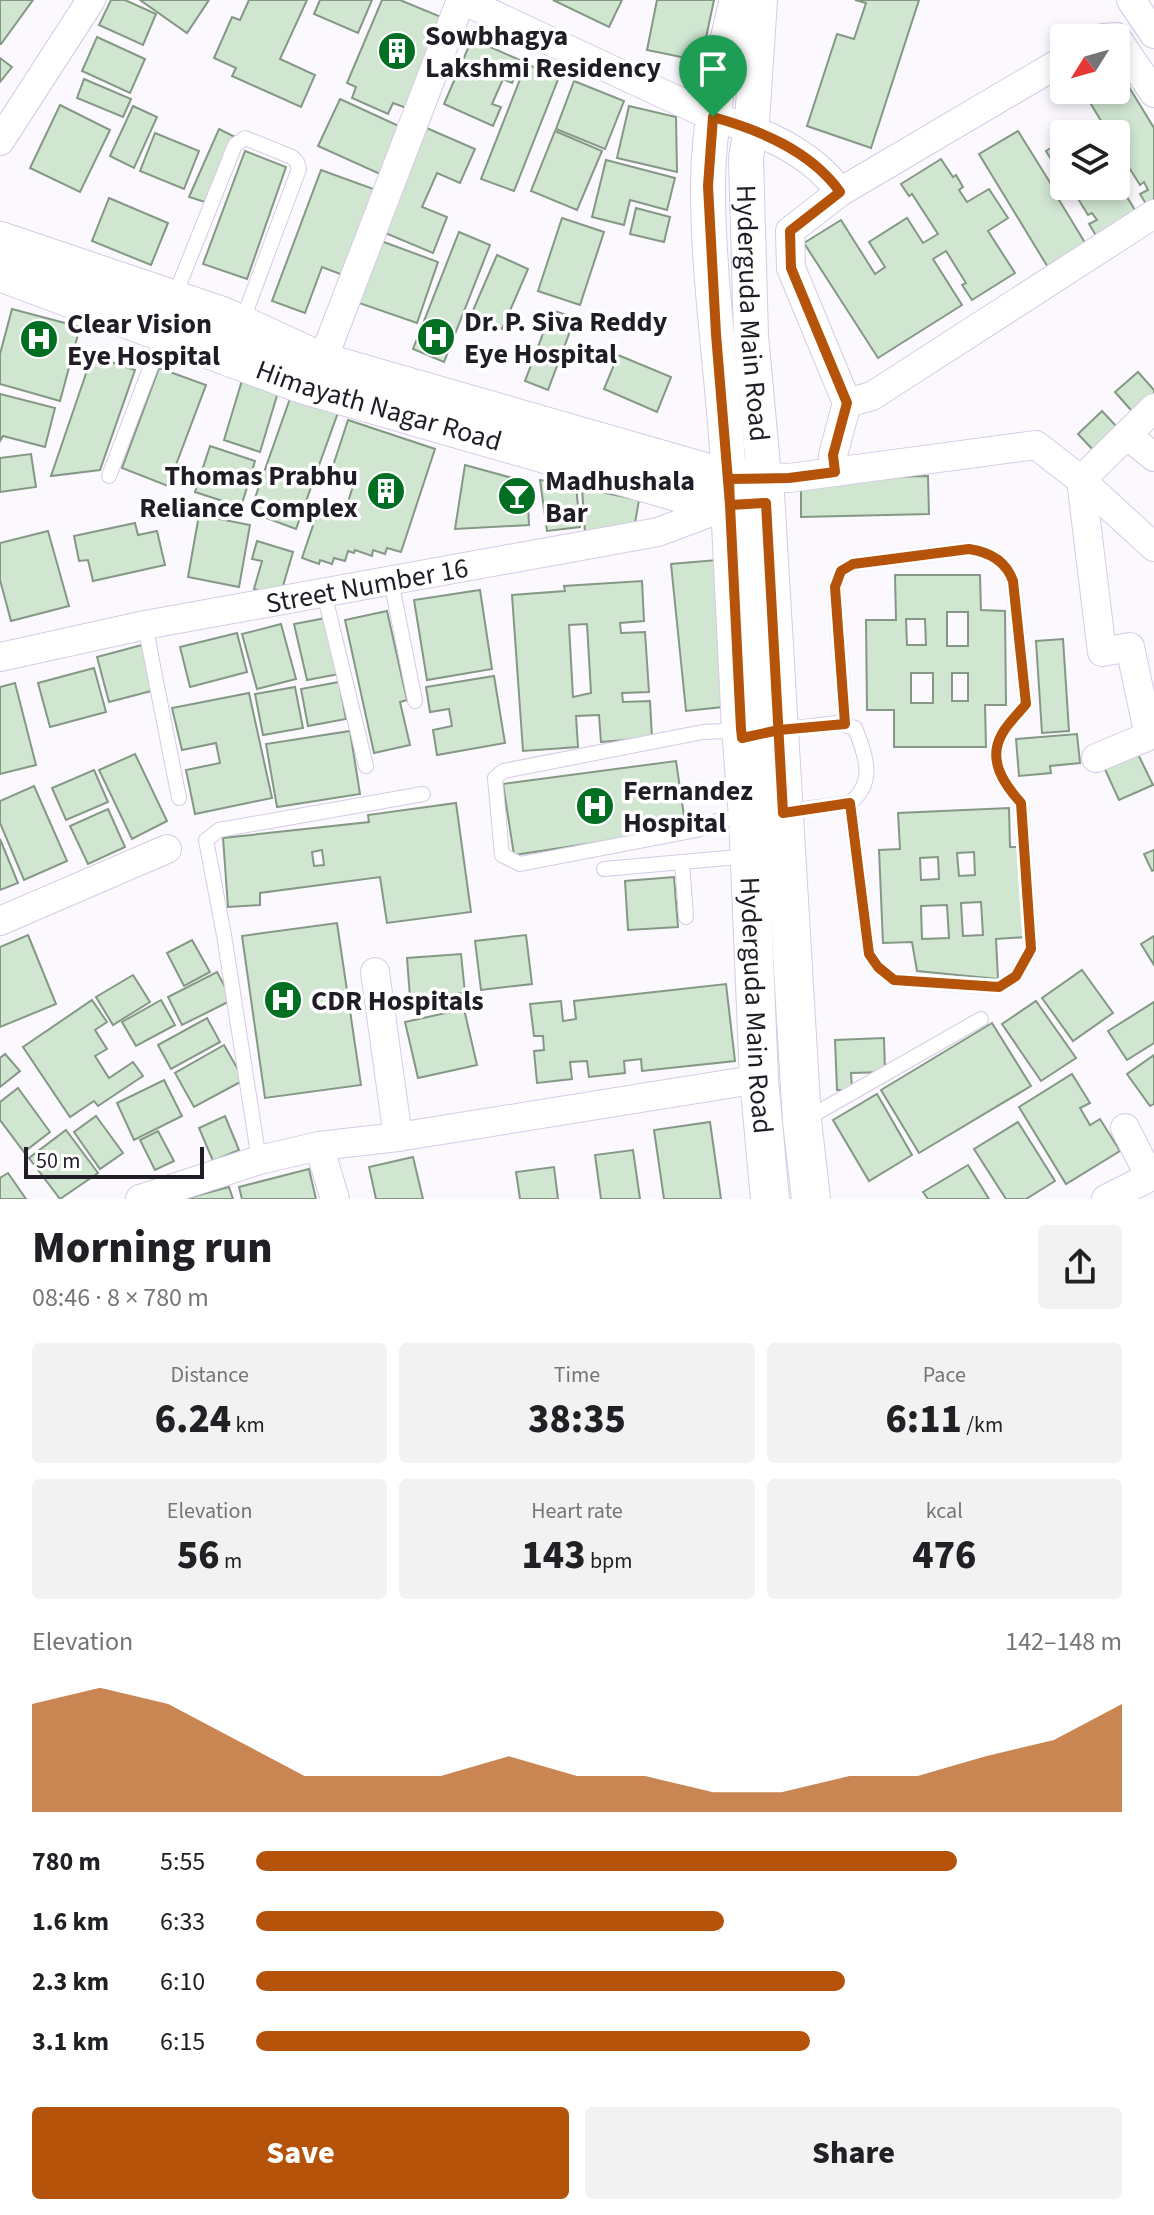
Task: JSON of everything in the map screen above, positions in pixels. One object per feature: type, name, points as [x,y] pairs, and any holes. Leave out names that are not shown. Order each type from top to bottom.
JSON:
[{"type":"main road","name":"Himayath Nagar Road","points":[[0,241],[174,318],[302,384],[691,496],[756,488]]},
{"type":"main road","name":"Himayath Nagar Road","points":[[0,272],[174,318],[241,325],[322,362],[756,488]]},
{"type":"main road","name":"Hyderguda Main Road","points":[[756,488],[779,730],[766,815],[750,856],[759,1079],[770,1199]]},
{"type":"main road","name":"Hyderguda Main Road","points":[[756,488],[742,738],[766,815],[811,1199]]},
{"type":"street","points":[[0,141],[91,0]]},
{"type":"street","points":[[322,362],[461,0],[713,117],[748,143],[801,156],[835,196]]},
{"type":"street","name":"Hyderguda Main Road","points":[[737,0],[713,117],[708,186],[716,334],[756,488]]},
{"type":"street","name":"Hyderguda Main Road","points":[[756,488],[748,143],[760,0]]},
{"type":"street","points":[[1131,0],[1154,34]]},
{"type":"street","points":[[1130,58],[1154,93]]},
{"type":"street","points":[[835,472],[833,455],[847,403],[791,268],[790,231],[835,196],[1050,68]]},
{"type":"street","points":[[847,403],[872,396],[1154,214]]},
{"type":"street","points":[[1096,758],[1149,736],[1130,647],[1102,652],[1081,480],[1154,408]]},
{"type":"street","points":[[1127,435],[1154,457]]},
{"type":"street","name":"Street Number 16","points":[[0,657],[145,625],[658,532],[756,488],[835,472],[1036,445],[1081,480],[1154,547]]},
{"type":"street","points":[[0,921],[167,849]]},
{"type":"street","points":[[375,972],[398,1137]]},
{"type":"street","points":[[140,1199],[259,1160],[319,1146],[398,1137],[759,1079]]},
{"type":"street","points":[[1106,1199],[1150,1177],[1125,1128]]},
{"type":"street","points":[[319,1146],[335,1199]]},
{"type":"lane","points":[[109,476],[156,353],[166,357],[174,318],[235,145],[245,138],[292,157],[299,169],[241,325]]},
{"type":"lane","points":[[845,724],[835,587],[841,571],[853,564],[969,549],[984,551],[1009,568],[1026,704],[1002,734],[996,752],[998,771],[1021,803],[1031,949],[1016,976],[999,987],[894,980],[878,967],[869,954],[850,803]]},
{"type":"lane","points":[[391,581],[415,701]]},
{"type":"lane","points":[[324,593],[366,766]]},
{"type":"lane","points":[[145,625],[179,798]]},
{"type":"lane","points":[[845,724],[855,728],[863,748],[867,775],[862,793],[850,803],[719,820],[697,830],[520,864],[502,855],[495,778],[503,771],[703,732],[724,731],[742,738],[779,730],[845,724]]},
{"type":"lane","points":[[259,1160],[206,840],[219,830],[423,794]]},
{"type":"lane","points":[[604,869],[750,856]]},
{"type":"lane","points":[[682,862],[686,917]]},
{"type":"lane","points":[[802,1121],[981,1019]]},
{"type":"building","points":[[0,0],[33,0],[1,44],[0,44]]},
{"type":"building","points":[[111,0],[125,0],[156,14],[143,45],[99,25]]},
{"type":"building","points":[[140,0],[209,0],[187,33]]},
{"type":"building","points":[[249,0],[307,0],[280,59],[315,75],[301,107],[232,76],[236,68],[214,58],[232,17],[240,20]]},
{"type":"building","points":[[320,0],[372,0],[358,33],[314,14]]},
{"type":"building","name":"Sowbhagya Lakshmi Residency","points":[[382,0],[400,0],[446,19],[409,109],[393,103],[388,114],[352,98],[356,87],[347,83]]},
{"type":"building","points":[[553,0],[622,0],[609,27]]},
{"type":"building","points":[[657,0],[714,0],[701,61],[647,50]]},
{"type":"building","points":[[855,0],[919,0],[871,148],[807,126],[837,34],[854,39],[866,3]]},
{"type":"building","points":[[97,37],[145,59],[130,93],[82,71]]},
{"type":"building","points":[[472,39],[522,61],[512,83],[503,79],[492,104],[501,107],[493,126],[444,104]]},
{"type":"building","points":[[0,58],[12,67],[0,82]]},
{"type":"building","points":[[526,64],[559,77],[514,191],[481,179]]},
{"type":"building","points":[[84,79],[131,99],[123,117],[77,98]]},
{"type":"building","points":[[574,81],[624,101],[605,149],[556,129]]},
{"type":"building","points":[[1130,89],[1154,128],[1154,206],[1149,209],[1140,194],[1148,190],[1144,182],[1140,185],[1130,169],[1130,120],[1101,120],[1091,104],[1130,104]]},
{"type":"building","points":[[340,99],[401,127],[380,174],[318,146]]},
{"type":"building","points":[[60,105],[110,130],[80,192],[30,168]]},
{"type":"building","points":[[133,106],[157,117],[134,168],[110,156]]},
{"type":"building","points":[[629,106],[676,117],[677,172],[617,158]]},
{"type":"building","points":[[422,126],[475,149],[460,183],[437,173],[422,207],[447,217],[433,253],[378,230]]},
{"type":"building","points":[[219,129],[235,137],[205,202],[189,197]]},
{"type":"building","points":[[555,131],[602,151],[577,210],[531,191]]},
{"type":"building","points":[[1018,131],[1050,182],[1050,200],[1059,200],[1087,246],[1049,269],[979,154]]},
{"type":"building","points":[[155,133],[199,151],[184,189],[140,171]]},
{"type":"building","points":[[245,151],[286,167],[247,279],[203,264]]},
{"type":"building","points":[[941,159],[953,177],[956,175],[963,187],[959,190],[967,202],[989,189],[1008,218],[988,231],[1015,273],[972,300],[962,285],[966,283],[946,251],[933,259],[962,305],[878,358],[804,243],[841,220],[875,274],[885,267],[869,242],[907,218],[923,243],[938,234],[912,194],[909,196],[901,184]]},
{"type":"building","points":[[606,160],[675,178],[667,210],[630,200],[624,225],[592,217]]},
{"type":"building","points":[[321,170],[379,191],[348,277],[322,267],[305,313],[272,301]]},
{"type":"building","points":[[109,198],[168,223],[151,265],[92,241]]},
{"type":"building","points":[[1079,200],[1129,200],[1138,215],[1098,239],[1089,224],[1097,220],[1092,213],[1088,215]]},
{"type":"building","points":[[636,208],[670,217],[664,242],[630,234]]},
{"type":"building","points":[[562,218],[604,232],[580,305],[538,291]]},
{"type":"building","points":[[459,232],[490,245],[444,362],[413,349]]},
{"type":"building","points":[[381,241],[438,262],[417,323],[359,303]]},
{"type":"building","points":[[497,255],[528,269],[502,329],[471,315]]},
{"type":"building","points":[[12,309],[80,327],[60,401],[0,384],[0,354]]},
{"type":"building","points":[[552,310],[575,318],[548,390],[525,381]]},
{"type":"building","points":[[618,355],[671,377],[657,412],[604,389]]},
{"type":"building","points":[[92,356],[135,370],[100,470],[51,476]]},
{"type":"building","points":[[159,368],[206,385],[168,486],[122,468]]},
{"type":"building","points":[[1138,372],[1154,390],[1154,404],[1138,418],[1115,392]]},
{"type":"building","points":[[243,377],[279,389],[260,452],[224,440]]},
{"type":"building","points":[[293,390],[340,407],[296,529],[250,512]]},
{"type":"building","points":[[0,394],[55,408],[45,447],[3,436],[0,441]]},
{"type":"building","points":[[1102,411],[1118,428],[1094,451],[1078,434]]},
{"type":"building","name":"Thomas Prabhu Reliance Complex","points":[[348,420],[435,449],[401,552],[387,548],[385,554],[373,550],[372,556],[355,550],[354,553],[348,551],[345,561],[334,558],[332,564],[320,560],[319,564],[302,558],[322,499],[346,508],[354,483],[330,475]]},
{"type":"building","points":[[210,446],[255,461],[241,507],[195,492]]},
{"type":"building","points":[[31,454],[36,487],[0,492],[0,458]]},
{"type":"building","points":[[465,465],[527,482],[529,525],[455,529]]},
{"type":"building","points":[[928,476],[929,514],[801,517],[801,479]]},
{"type":"building","points":[[540,480],[576,485],[580,527],[547,531]]},
{"type":"building","points":[[582,488],[639,500],[635,523],[585,533]]},
{"type":"building","points":[[199,515],[250,525],[239,587],[188,577]]},
{"type":"building","points":[[135,523],[138,535],[157,531],[165,565],[93,581],[88,560],[79,561],[74,536]]},
{"type":"building","points":[[48,531],[69,606],[11,621],[0,580],[0,543]]},
{"type":"building","points":[[257,541],[293,552],[280,596],[254,589],[262,561],[252,559]]},
{"type":"building","points":[[717,560],[732,706],[686,711],[671,564]]},
{"type":"building","points":[[895,575],[980,575],[981,610],[1005,611],[1006,705],[985,705],[986,747],[894,747],[894,710],[867,710],[866,620],[896,620]],"holes":[[[947,612],[968,612],[968,646],[947,646]],[[906,619],[925,619],[926,645],[907,645]],[[911,673],[933,673],[933,703],[911,703]],[[952,673],[968,673],[968,701],[952,701]]]},
{"type":"building","points":[[642,581],[644,621],[620,623],[621,633],[645,632],[649,692],[622,693],[623,702],[650,701],[652,738],[601,742],[599,715],[576,716],[578,747],[523,751],[512,595],[565,591],[564,586]],"holes":[[[587,624],[591,693],[573,697],[569,625]]]},
{"type":"building","points":[[480,590],[492,669],[427,680],[414,600]]},
{"type":"building","points":[[387,611],[407,700],[400,702],[410,745],[374,753],[345,620]]},
{"type":"building","points":[[326,618],[339,674],[307,680],[294,624]]},
{"type":"building","points":[[281,624],[296,679],[257,689],[242,634]]},
{"type":"building","points":[[237,633],[247,672],[190,687],[180,647]]},
{"type":"building","points":[[1063,639],[1069,731],[1042,733],[1036,641]]},
{"type":"building","points":[[142,645],[155,690],[109,702],[97,657]]},
{"type":"building","points":[[94,668],[106,712],[50,727],[38,683]]},
{"type":"building","points":[[494,676],[505,743],[437,755],[433,730],[452,726],[449,709],[430,712],[426,687]]},
{"type":"building","points":[[339,682],[346,719],[308,726],[301,689]]},
{"type":"building","points":[[15,683],[36,765],[0,774],[0,687]]},
{"type":"building","points":[[295,687],[303,728],[263,735],[255,694]]},
{"type":"building","points":[[249,693],[272,798],[195,814],[186,770],[220,763],[216,743],[182,750],[172,708]]},
{"type":"building","points":[[350,731],[360,794],[277,807],[266,744]]},
{"type":"building","points":[[1077,734],[1080,763],[1050,766],[1051,773],[1019,776],[1016,739]]},
{"type":"building","points":[[1136,750],[1153,785],[1119,800],[1103,765]]},
{"type":"building","points":[[135,754],[167,821],[132,839],[99,770]]},
{"type":"building","name":"Fernandez Hospital","points":[[676,761],[686,829],[514,855],[503,784]]},
{"type":"building","points":[[94,770],[108,802],[66,820],[52,788]]},
{"type":"building","points":[[34,786],[67,861],[24,880],[0,823],[0,801]]},
{"type":"building","points":[[456,803],[471,912],[387,923],[380,877],[260,893],[260,905],[228,907],[223,838],[369,822],[368,815]],"holes":[[[322,850],[324,865],[314,866],[312,852]]]},
{"type":"building","points":[[1009,808],[1010,847],[1021,847],[1026,937],[996,939],[998,979],[917,971],[912,942],[883,943],[879,850],[900,849],[898,813]],"holes":[[[974,852],[975,875],[959,876],[957,853]],[[938,857],[939,879],[921,880],[920,858]],[[981,902],[983,935],[963,936],[961,903]],[[947,905],[949,938],[922,939],[921,906]]]},
{"type":"building","points":[[108,809],[125,847],[88,864],[70,826]]},
{"type":"building","points":[[0,839],[18,883],[0,890]]},
{"type":"building","points":[[1154,850],[1154,870],[1152,871],[1144,854]]},
{"type":"building","points":[[674,877],[678,927],[628,930],[625,881]]},
{"type":"building","points":[[337,923],[361,1085],[265,1098],[242,936]]},
{"type":"building","points":[[28,935],[56,1004],[0,1027],[0,947]]},
{"type":"building","points":[[526,935],[532,984],[481,990],[475,941]]},
{"type":"building","points":[[1154,936],[1154,965],[1141,944]]},
{"type":"building","points":[[192,940],[210,972],[184,986],[167,953]]},
{"type":"building","points":[[461,954],[465,993],[410,997],[407,958]]},
{"type":"building","points":[[1082,970],[1113,1013],[1073,1041],[1042,998]]},
{"type":"building","points":[[217,972],[232,1000],[182,1025],[168,997]]},
{"type":"building","points":[[133,975],[150,1002],[113,1025],[96,997]]},
{"type":"building","points":[[726,984],[735,1061],[642,1071],[641,1059],[624,1061],[625,1073],[589,1077],[587,1061],[570,1062],[572,1079],[537,1083],[534,1051],[544,1050],[543,1036],[534,1036],[530,1004],[561,1001],[563,1021],[576,1019],[574,1001]]},
{"type":"building","points":[[92,1000],[107,1022],[95,1030],[107,1049],[95,1056],[109,1078],[133,1062],[143,1076],[98,1106],[94,1101],[70,1117],[23,1047]]},
{"type":"building","points":[[161,1000],[175,1025],[136,1046],[122,1022]]},
{"type":"building","points":[[1036,1001],[1076,1058],[1041,1081],[1002,1024]]},
{"type":"building","points":[[1154,1002],[1154,1043],[1127,1060],[1108,1031]]},
{"type":"building","points":[[464,1009],[477,1065],[418,1078],[405,1022]]},
{"type":"building","points":[[207,1018],[220,1042],[171,1069],[158,1045]]},
{"type":"building","points":[[992,1023],[1031,1086],[919,1153],[881,1090]]},
{"type":"building","points":[[884,1038],[885,1072],[851,1073],[852,1090],[837,1090],[835,1040]]},
{"type":"building","points":[[224,1045],[244,1080],[194,1107],[175,1073]]},
{"type":"building","points":[[5,1054],[20,1071],[0,1087],[0,1058]]},
{"type":"building","points":[[1154,1055],[1154,1104],[1150,1106],[1127,1074]]},
{"type":"building","points":[[1072,1074],[1090,1103],[1080,1108],[1090,1125],[1100,1119],[1120,1151],[1066,1184],[1019,1107]]},
{"type":"building","points":[[164,1080],[182,1116],[134,1140],[117,1103]]},
{"type":"building","points":[[18,1088],[50,1132],[24,1152],[0,1120],[0,1102]]},
{"type":"building","points":[[877,1094],[912,1155],[869,1181],[833,1120]]},
{"type":"building","points":[[96,1116],[123,1153],[100,1169],[74,1132]]},
{"type":"building","points":[[225,1116],[239,1150],[213,1161],[199,1128]]},
{"type":"building","points":[[710,1122],[721,1199],[664,1199],[654,1130]]},
{"type":"building","points":[[1018,1122],[1055,1181],[1026,1199],[1006,1199],[974,1149]]},
{"type":"building","points":[[66,1130],[98,1173],[60,1199],[29,1158]]},
{"type":"building","points":[[158,1131],[174,1161],[155,1170],[140,1140]]},
{"type":"building","points":[[633,1150],[640,1199],[601,1199],[595,1155]]},
{"type":"building","points":[[413,1157],[423,1199],[376,1199],[369,1167]]},
{"type":"building","points":[[968,1165],[989,1199],[928,1199],[923,1192]]},
{"type":"building","points":[[554,1167],[558,1199],[520,1199],[516,1172]]},
{"type":"building","points":[[309,1169],[316,1199],[242,1199],[239,1187]]},
{"type":"building","points":[[8,1173],[26,1199],[0,1199],[0,1178]]},
{"type":"building","points":[[229,1187],[233,1199],[188,1199],[188,1198]]},
{"type":"place","name":"Sowbhagya Lakshmi Residency","points":[[397,51]]},
{"type":"place","name":"Dr. P. Siva Reddy Eye Hospital","points":[[436,337]]},
{"type":"place","name":"Clear Vision Eye Hospital","points":[[39,339]]},
{"type":"place","name":"Thomas Prabhu Reliance Complex","points":[[386,491]]},
{"type":"place","name":"Madhushala Bar","points":[[517,496]]},
{"type":"place","name":"Fernandez Hospital","points":[[595,806]]},
{"type":"place","name":"CDR Hospitals","points":[[283,1000]]},
{"type":"route","points":[[713,117],[708,186],[730,505],[766,503],[779,730],[783,813],[850,803],[869,954],[878,967],[894,980],[999,987],[1016,976],[1031,949],[1021,803],[998,771],[996,752],[1002,734],[1026,704],[1009,568],[984,551],[969,549],[853,564],[841,571],[835,587],[845,724],[779,730],[742,738],[741,729],[729,479],[789,478],[835,472],[833,455],[847,403],[791,268],[790,231],[840,192],[789,147],[750,128],[713,117]]}]
